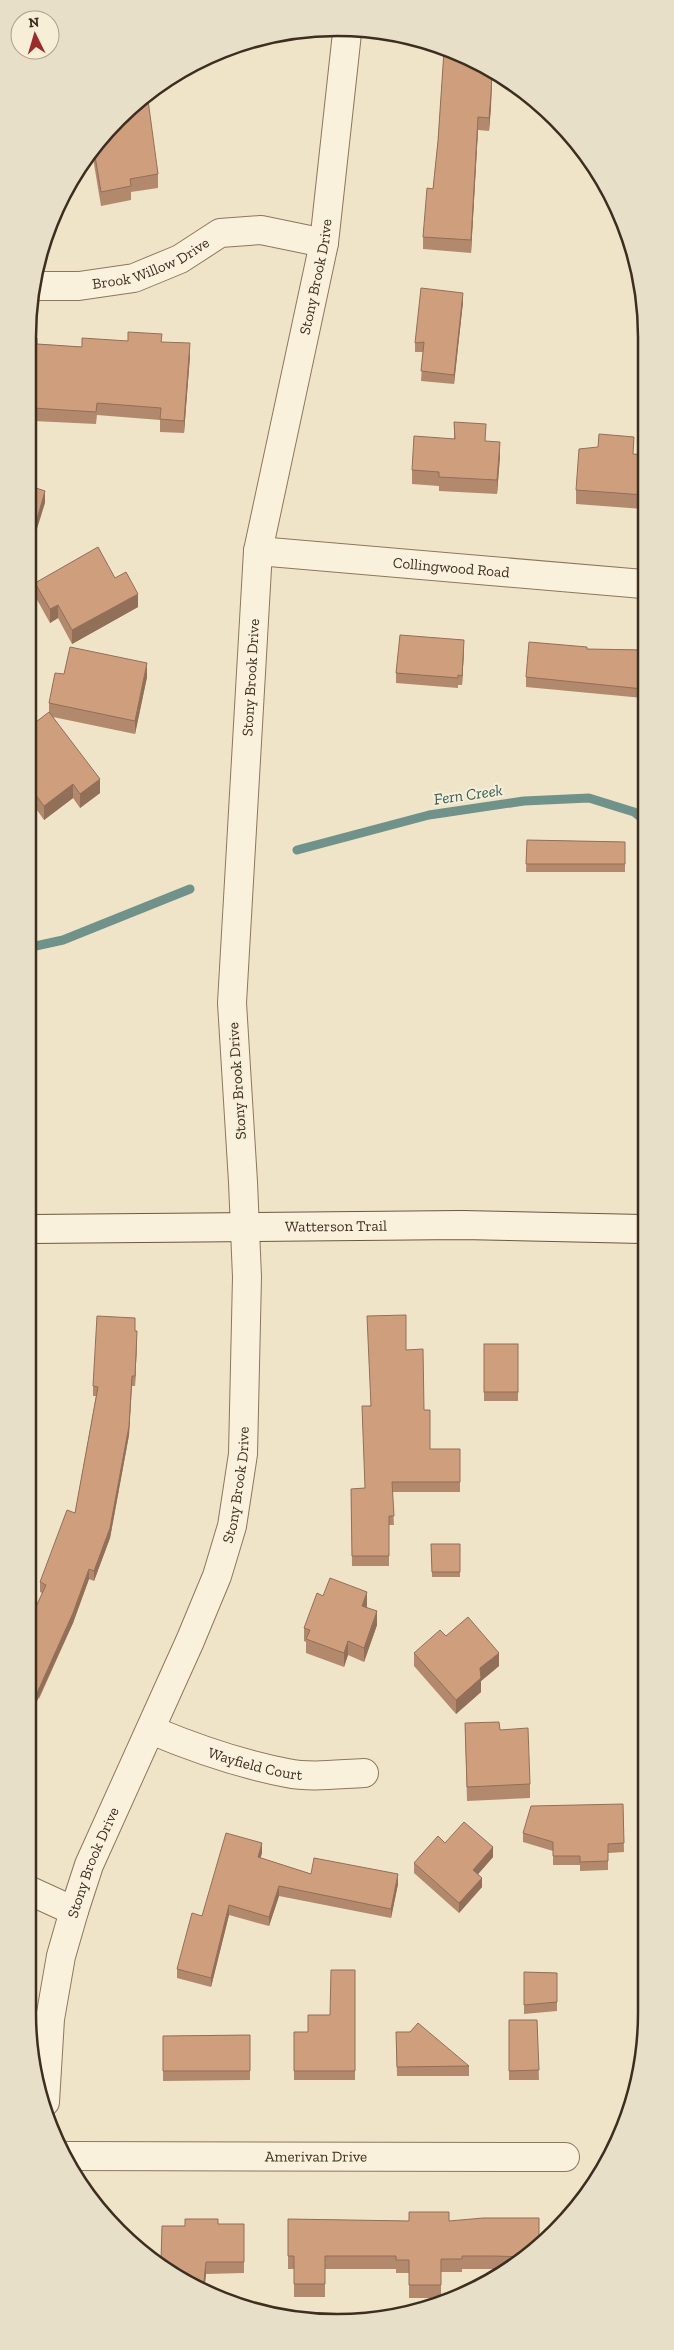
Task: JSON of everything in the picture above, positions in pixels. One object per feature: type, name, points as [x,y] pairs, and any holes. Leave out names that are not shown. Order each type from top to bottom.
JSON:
[{"type":"street","name":"Stony Brook Drive","points":[[46,2090],[50,2019],[61,1956],[74,1911],[89,1865],[151,1730],[216,1576],[232,1526],[243,1454],[245,1226],[232,1004],[258,551],[324,243],[347,36]]},
{"type":"street","name":"Brook Willow Drive","points":[[41,286],[79,286],[134,278],[180,259],[220,233],[261,230],[324,243]]},
{"type":"street","name":"Collingwood Road","points":[[258,551],[638,584]]},
{"type":"street","name":"Watterson Trail","points":[[36,1229],[462,1225],[638,1230]]},
{"type":"street","name":"Wayfield Court","points":[[151,1730],[198,1749],[288,1774],[319,1776],[364,1773]]},
{"type":"street","points":[[36,1894],[74,1911]]},
{"type":"street","name":"Amerivan Drive","points":[[73,2156],[565,2156]]},
{"type":"building","points":[[444,56],[470,67],[492,80],[489,118],[478,117],[471,240],[423,237],[427,188],[433,189]]},
{"type":"building","points":[[148,103],[158,174],[130,179],[131,186],[101,192],[95,158],[124,124]]},
{"type":"building","points":[[421,288],[463,293],[454,375],[421,371],[424,342],[415,343]]},
{"type":"building","points":[[128,332],[162,334],[161,342],[190,343],[184,421],[160,419],[161,408],[97,403],[96,412],[36,408],[36,338],[37,344],[82,347],[82,338],[128,341]]},
{"type":"building","points":[[454,422],[486,424],[485,441],[500,442],[497,480],[439,477],[439,472],[412,470],[414,436],[455,439]]},
{"type":"building","points":[[599,434],[634,437],[633,454],[638,454],[638,495],[576,490],[579,449],[598,447]]},
{"type":"building","points":[[36,488],[45,491],[36,522]]},
{"type":"building","points":[[98,547],[115,578],[126,572],[138,594],[72,630],[58,605],[50,609],[36,582]]},
{"type":"building","points":[[400,635],[464,640],[462,676],[458,675],[458,678],[396,673]]},
{"type":"building","points":[[529,642],[587,647],[587,649],[638,650],[638,688],[526,677]]},
{"type":"building","points":[[70,647],[147,663],[135,721],[49,703],[55,673],[64,674]]},
{"type":"building","points":[[49,712],[100,779],[80,794],[73,784],[44,806],[36,795],[36,722]]},
{"type":"building","points":[[527,840],[625,842],[625,864],[526,864]]},
{"type":"building","points":[[406,1315],[406,1350],[423,1349],[424,1410],[430,1410],[430,1449],[460,1449],[460,1482],[392,1482],[394,1516],[389,1516],[389,1556],[352,1556],[351,1489],[365,1488],[362,1406],[371,1406],[367,1316]]},
{"type":"building","points":[[97,1316],[135,1318],[135,1331],[137,1331],[135,1376],[132,1376],[129,1426],[110,1528],[94,1571],[89,1569],[73,1613],[36,1695],[36,1607],[46,1585],[40,1582],[67,1510],[75,1513],[98,1387],[93,1386]]},
{"type":"building","points":[[484,1344],[518,1344],[518,1392],[484,1392]]},
{"type":"building","points":[[431,1544],[460,1544],[460,1572],[432,1572]]},
{"type":"building","points":[[330,1578],[367,1592],[362,1606],[377,1611],[364,1648],[348,1641],[344,1653],[306,1639],[310,1630],[304,1628],[317,1593],[323,1596]]},
{"type":"building","points":[[468,1617],[499,1653],[480,1668],[481,1678],[456,1700],[414,1653],[440,1630],[446,1636]]},
{"type":"building","points":[[499,1722],[500,1730],[528,1728],[530,1784],[467,1787],[465,1723]]},
{"type":"building","points":[[623,1804],[624,1843],[608,1844],[608,1861],[580,1862],[580,1856],[553,1856],[553,1842],[523,1833],[531,1806]]},
{"type":"building","points":[[464,1822],[493,1847],[473,1870],[482,1878],[459,1903],[414,1863],[438,1836],[445,1843]]},
{"type":"building","points":[[226,1833],[262,1843],[258,1857],[311,1874],[314,1858],[398,1874],[391,1909],[279,1886],[269,1917],[229,1905],[211,1978],[177,1969],[192,1913],[202,1916]]},
{"type":"building","points":[[331,1970],[355,1970],[355,2071],[294,2071],[294,2032],[308,2032],[308,2015],[330,2015]]},
{"type":"building","points":[[524,1972],[557,1973],[557,2002],[524,2005]]},
{"type":"building","points":[[509,2020],[537,2020],[539,2070],[509,2071]]},
{"type":"building","points":[[418,2023],[469,2066],[397,2067],[396,2032],[410,2032]]},
{"type":"building","points":[[250,2035],[250,2071],[163,2071],[163,2036]]},
{"type":"building","points":[[409,2212],[449,2212],[449,2221],[483,2218],[539,2218],[539,2236],[513,2257],[462,2256],[462,2259],[441,2259],[441,2285],[409,2285],[409,2260],[396,2260],[396,2256],[325,2256],[325,2284],[294,2284],[294,2256],[288,2256],[288,2219],[409,2221]]},
{"type":"building","points":[[185,2219],[218,2219],[218,2224],[244,2224],[244,2262],[206,2262],[204,2283],[170,2263],[161,2257],[162,2226],[185,2226]]},
{"type":"waterway","name":"Fern Creek","points":[[297,850],[429,815],[524,801],[589,798],[634,812],[638,815]]},
{"type":"waterway","name":"Fern Creek","points":[[36,946],[63,940],[190,889]]}]
